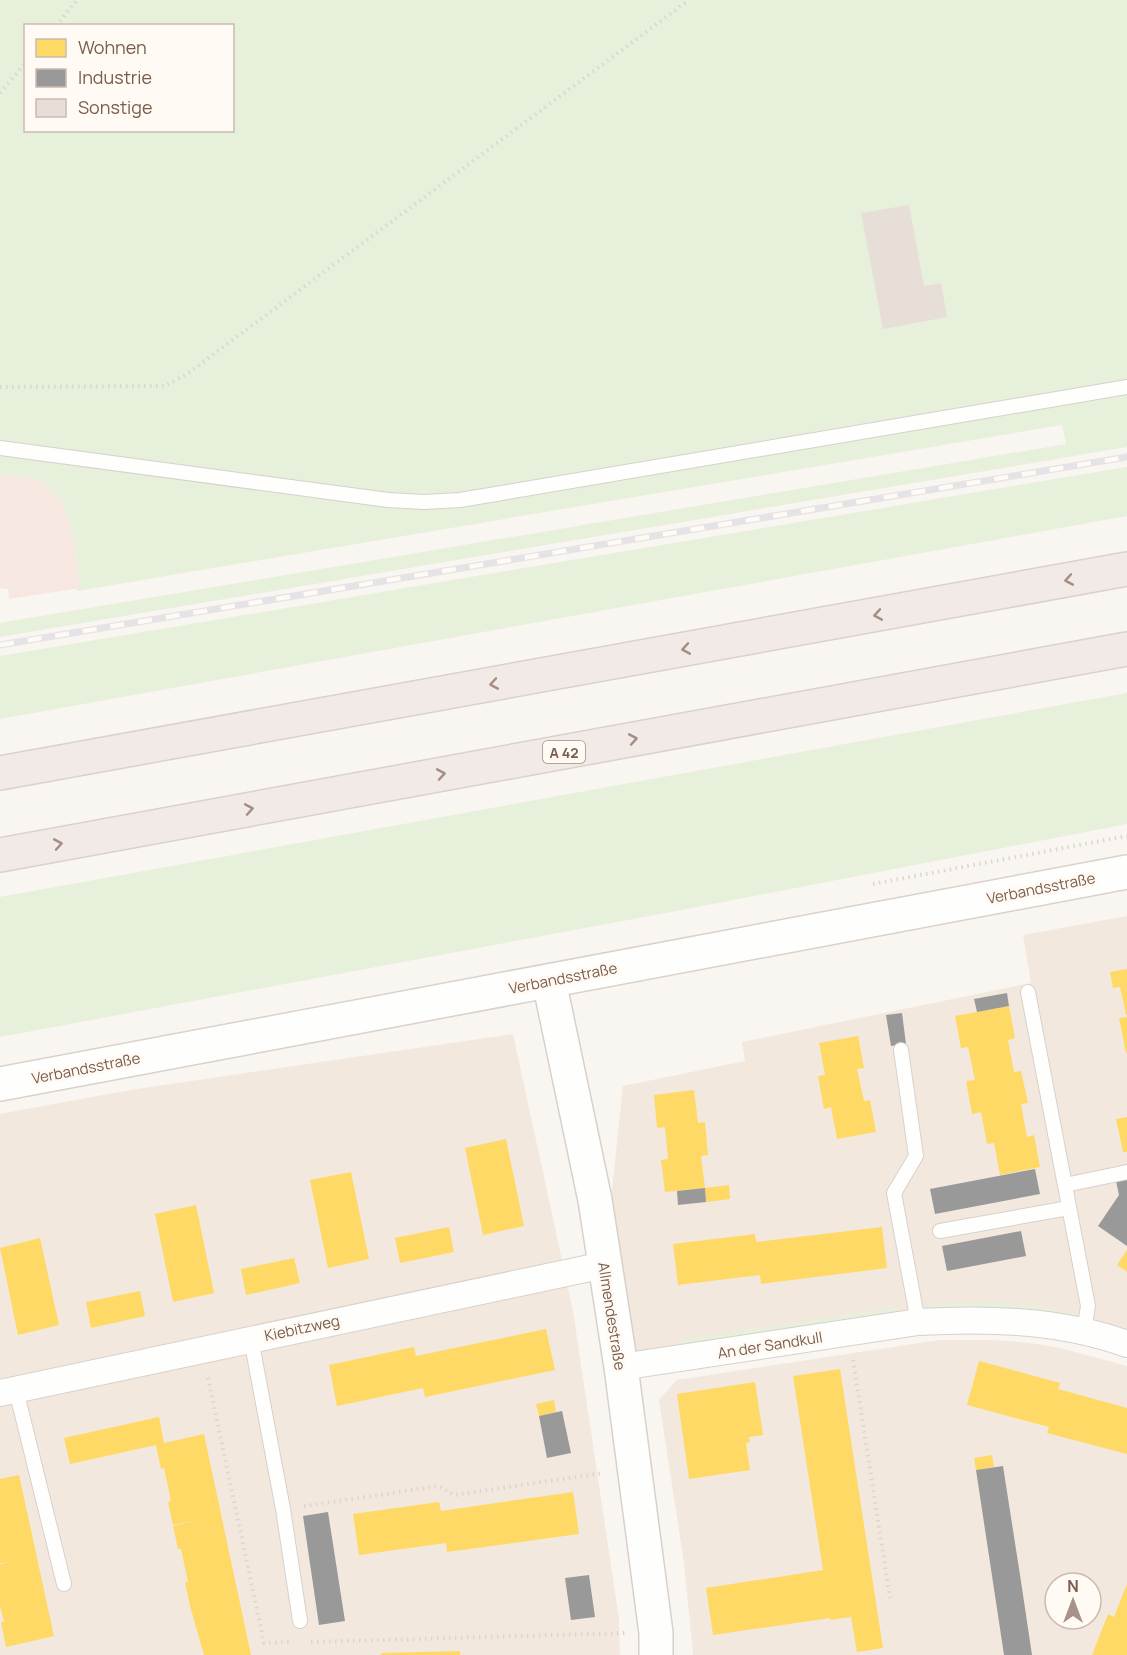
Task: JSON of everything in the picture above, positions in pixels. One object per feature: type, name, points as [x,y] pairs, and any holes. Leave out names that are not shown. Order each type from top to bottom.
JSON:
[{"type":"highway","points":[[0,773],[1127,569]]},
{"type":"highway","name":"A 42","points":[[0,855],[1127,649]]},
{"type":"main road","name":"Verbandsstraße","points":[[0,1084],[1127,872]]},
{"type":"main road","name":"Allmendestraße","points":[[549,981],[595,1200],[621,1367],[656,1644]]},
{"type":"street","name":"Kiebitzweg","points":[[8,1392],[604,1265]]},
{"type":"street","name":"An der Sandkull","points":[[621,1367],[918,1322],[968,1320],[1028,1324],[1084,1331],[1127,1344]]},
{"type":"lane","points":[[0,448],[387,500],[424,502],[459,500],[1127,387]]},
{"type":"lane","points":[[1028,992],[1088,1306],[1084,1331]]},
{"type":"lane","points":[[901,1050],[915,1156],[894,1193],[918,1322]]},
{"type":"lane","points":[[1065,1185],[1127,1172]]},
{"type":"lane","points":[[940,1231],[1069,1208]]},
{"type":"lane","points":[[251,1339],[283,1509],[300,1621]]},
{"type":"lane","points":[[8,1392],[64,1584]]},
{"type":"path","points":[[58,24],[76,0]]},
{"type":"path","points":[[0,387],[165,386],[187,374],[689,0]]},
{"type":"path","points":[[0,93],[24,64]]},
{"type":"path","points":[[849,1332],[890,1598]]},
{"type":"path","points":[[201,1350],[264,1643],[656,1644]]},
{"type":"path","points":[[283,1509],[439,1486],[454,1495],[634,1469]]},
{"type":"shaded area","points":[[0,474],[38,479],[63,502],[74,539],[80,588],[9,599],[8,589],[0,588]]},
{"type":"shaded area","points":[[1127,916],[1127,1344],[967,1320],[621,1367],[604,1265],[623,1086],[745,1061],[742,1042],[1031,983],[1023,935]]},
{"type":"shaded area","points":[[513,1034],[573,1311],[619,1619],[620,1655],[0,1655],[0,1114],[130,1090]]},
{"type":"shaded area","points":[[939,1340],[1030,1343],[1060,1348],[1127,1366],[1127,1655],[693,1655],[684,1563],[659,1400],[677,1380]]},
{"type":"green space","points":[[0,0],[1127,0],[1127,447],[0,637],[0,623],[1066,444],[1062,425],[77,591],[80,587],[74,539],[63,502],[38,479],[0,474]]},
{"type":"green space","points":[[1127,467],[1127,516],[0,719],[0,656]]},
{"type":"green space","points":[[1127,693],[1127,824],[0,1037],[0,897]]},
{"type":"green space","points":[[990,1302],[1034,1306],[1072,1313],[1070,1316],[1001,1308],[931,1308],[931,1304]]},
{"type":"green space","points":[[897,1307],[898,1313],[681,1345],[680,1340]]},
{"type":"building: Wohnen","points":[[1127,969],[1126,1015],[1120,987],[1113,988],[1110,972]]},
{"type":"building: Wohnen","points":[[1009,1006],[1015,1038],[1008,1040],[1014,1072],[1021,1071],[1028,1103],[1021,1104],[1027,1137],[1034,1135],[1040,1167],[1000,1175],[994,1143],[987,1144],[981,1112],[972,1114],[966,1081],[975,1080],[968,1047],[961,1048],[955,1016]]},
{"type":"building: Wohnen","points":[[1127,1017],[1127,1053],[1126,1053],[1119,1018]]},
{"type":"building: Wohnen","points":[[858,1036],[864,1068],[857,1069],[864,1101],[870,1100],[876,1132],[837,1139],[831,1107],[824,1109],[818,1076],[825,1075],[819,1043]]},
{"type":"building: Wohnen","points":[[694,1090],[698,1123],[705,1122],[708,1155],[701,1156],[705,1188],[665,1192],[661,1160],[668,1159],[665,1127],[657,1128],[654,1095]]},
{"type":"building: Wohnen","points":[[1127,1117],[1127,1152],[1123,1152],[1116,1119]]},
{"type":"building: Wohnen","points":[[506,1139],[524,1226],[483,1235],[465,1148]]},
{"type":"building: Wohnen","points":[[351,1172],[369,1259],[328,1268],[310,1180]]},
{"type":"building: Wohnen","points":[[729,1185],[730,1199],[706,1202],[705,1188]]},
{"type":"building: Wohnen","points":[[196,1205],[214,1293],[173,1302],[155,1214]]},
{"type":"building: Wohnen","points":[[449,1227],[454,1252],[400,1263],[395,1238]]},
{"type":"building: Wohnen","points":[[882,1227],[887,1268],[761,1284],[760,1275],[678,1285],[673,1244],[755,1234],[756,1242]]},
{"type":"building: Wohnen","points":[[40,1238],[59,1325],[18,1335],[0,1248]]},
{"type":"building: Wohnen","points":[[1127,1250],[1127,1272],[1117,1265]]},
{"type":"building: Wohnen","points":[[294,1258],[300,1283],[246,1295],[241,1269]]},
{"type":"building: Wohnen","points":[[140,1291],[145,1316],[91,1328],[86,1302]]},
{"type":"building: Wohnen","points":[[546,1329],[555,1370],[425,1397],[423,1388],[337,1406],[329,1365],[414,1347],[416,1356]]},
{"type":"building: Wohnen","points":[[979,1361],[1060,1383],[1058,1389],[1127,1408],[1127,1454],[1047,1433],[1049,1427],[967,1405]]},
{"type":"building: Wohnen","points":[[840,1369],[883,1648],[857,1652],[851,1617],[713,1635],[706,1588],[823,1570],[793,1376]]},
{"type":"building: Wohnen","points":[[755,1382],[763,1435],[749,1437],[750,1442],[746,1443],[750,1470],[689,1479],[677,1394]]},
{"type":"building: Wohnen","points":[[554,1400],[556,1412],[539,1416],[536,1404]]},
{"type":"building: Wohnen","points":[[159,1417],[164,1443],[204,1434],[251,1655],[204,1655],[190,1606],[181,1549],[178,1549],[173,1526],[195,1520],[173,1525],[164,1468],[161,1469],[156,1445],[70,1464],[64,1438]]},
{"type":"building: Wohnen","points":[[992,1455],[994,1467],[976,1470],[974,1458]]},
{"type":"building: Wohnen","points":[[19,1475],[54,1636],[6,1647],[1,1622],[4,1622],[0,1606],[0,1564],[10,1562],[0,1563],[0,1479]]},
{"type":"building: Wohnen","points":[[573,1492],[579,1534],[447,1552],[446,1543],[359,1555],[353,1514],[439,1502],[441,1511]]},
{"type":"building: Wohnen","points":[[1127,1584],[1127,1655],[1092,1655],[1108,1614],[1114,1617]]},
{"type":"building: Wohnen","points":[[460,1651],[460,1655],[381,1655],[381,1653]]},
{"type":"building: Industrie","points":[[1007,993],[1009,1006],[977,1012],[974,999]]},
{"type":"building: Industrie","points":[[902,1013],[906,1044],[891,1046],[886,1015]]},
{"type":"building: Industrie","points":[[1035,1169],[1040,1194],[935,1214],[930,1189]]},
{"type":"building: Industrie","points":[[1127,1180],[1127,1246],[1098,1226],[1119,1195],[1116,1181]]},
{"type":"building: Industrie","points":[[705,1188],[706,1202],[678,1205],[677,1191]]},
{"type":"building: Industrie","points":[[1021,1231],[1026,1256],[947,1271],[942,1246]]},
{"type":"building: Industrie","points":[[562,1411],[571,1453],[547,1458],[539,1416]]},
{"type":"building: Industrie","points":[[1003,1466],[1032,1655],[1004,1655],[976,1470]]},
{"type":"building: Industrie","points":[[328,1512],[345,1621],[319,1625],[303,1516]]},
{"type":"building: Industrie","points":[[589,1575],[595,1617],[571,1620],[565,1578]]},
{"type":"building: Sonstige","points":[[909,205],[924,286],[941,283],[947,317],[883,329],[861,213]]},
{"type":"railway","points":[[0,645],[1127,457]]}]
